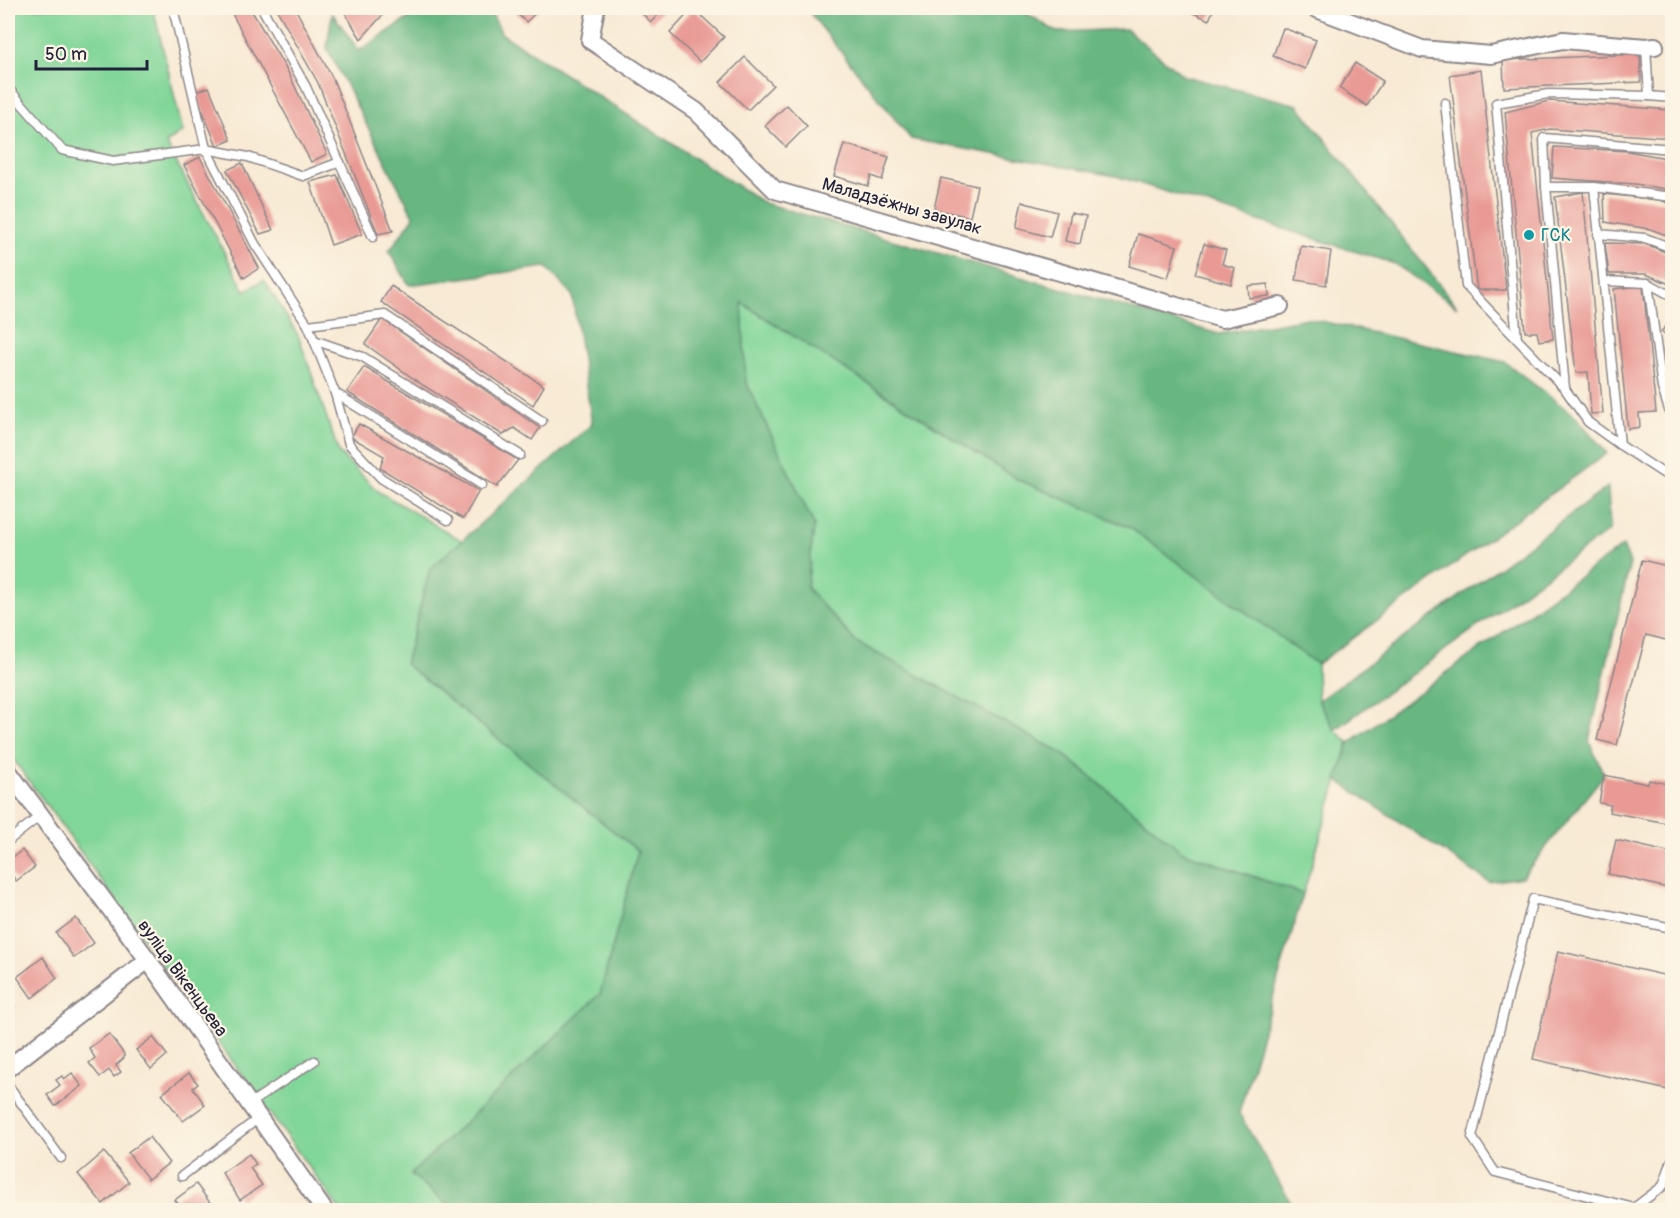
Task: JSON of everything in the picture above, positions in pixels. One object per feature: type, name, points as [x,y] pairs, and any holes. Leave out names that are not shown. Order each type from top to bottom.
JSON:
[{"type":"street","name":"Маладзёжны завулак","points":[[596,8],[590,40],[696,111],[775,190],[1222,319],[1280,306]]},
{"type":"street","points":[[1314,8],[1422,49],[1491,55],[1563,40],[1651,46]]},
{"type":"street","name":"вуліца Вікенцьева","points":[[8,771],[148,960],[324,1210]]},
{"type":"street","points":[[8,1068],[148,960]]},
{"type":"lane","points":[[173,8],[206,149],[255,244],[308,325],[335,393],[349,444],[381,478],[448,520]]},
{"type":"lane","points":[[262,8],[306,87],[373,237]]},
{"type":"lane","points":[[1649,96],[1651,46]]},
{"type":"lane","points":[[8,88],[62,150],[113,161],[206,149],[248,157],[303,176],[339,162]]},
{"type":"lane","points":[[1517,339],[1496,103],[1548,94],[1672,98]]},
{"type":"lane","points":[[1445,103],[1466,286],[1565,389],[1588,422],[1620,446],[1672,479]]},
{"type":"lane","points":[[1565,389],[1546,187],[1544,138],[1672,149]]},
{"type":"lane","points":[[1546,187],[1594,187],[1672,197]]},
{"type":"lane","points":[[1594,187],[1620,446]]},
{"type":"lane","points":[[1598,234],[1645,238],[1672,248]]},
{"type":"lane","points":[[1604,281],[1648,283],[1672,296]]},
{"type":"lane","points":[[1648,283],[1662,388],[1672,419]]},
{"type":"lane","points":[[308,325],[385,315],[542,421]]},
{"type":"lane","points":[[314,340],[363,357],[520,455]]},
{"type":"lane","points":[[335,393],[482,485]]},
{"type":"lane","points":[[8,841],[40,816]]},
{"type":"lane","points":[[1672,928],[1533,900],[1472,1137],[1495,1172],[1634,1208],[1663,1186],[1672,1160]]},
{"type":"lane","points":[[249,1104],[314,1061]]},
{"type":"lane","points":[[8,1085],[61,1158]]},
{"type":"lane","points":[[182,1176],[259,1118]]},
{"type":"green space","points":[[8,8],[153,8],[183,132],[166,143],[245,291],[264,280],[298,335],[339,453],[379,492],[463,541],[430,570],[405,664],[638,851],[601,994],[411,1174],[454,1210],[340,1210],[8,752]]},
{"type":"green space","points":[[411,8],[489,8],[502,34],[764,203],[1219,334],[1307,318],[1505,362],[1575,416],[1607,453],[1317,664],[1129,527],[1017,479],[742,303],[746,382],[814,525],[807,588],[856,642],[1063,754],[1183,852],[1303,894],[1239,1113],[1295,1210],[454,1210],[411,1174],[600,994],[638,851],[405,664],[430,569],[592,424],[572,295],[546,267],[409,285],[389,251],[414,217],[327,48],[332,13],[359,51],[409,18]]},
{"type":"green space","points":[[806,8],[1018,8],[1057,32],[1126,29],[1184,76],[1298,105],[1457,307],[1395,264],[1116,176],[911,139]]},
{"type":"green space","points":[[742,303],[1017,479],[1129,527],[1317,664],[1318,701],[1335,730],[1349,743],[1303,894],[1183,852],[1063,754],[856,642],[807,588],[814,525],[745,382]]},
{"type":"green space","points":[[1608,487],[1610,530],[1335,730],[1318,701]]},
{"type":"green space","points":[[1623,546],[1630,563],[1589,741],[1604,775],[1522,877],[1489,882],[1337,780],[1349,743]]},
{"type":"building","points":[[229,8],[250,8],[288,72],[327,154],[311,162]]},
{"type":"building","points":[[276,8],[295,8],[333,79],[393,231],[378,234],[318,83]]},
{"type":"building","points":[[342,8],[366,8],[367,10],[369,8],[389,8],[361,39]]},
{"type":"building","points":[[511,8],[541,8],[526,22]]},
{"type":"building","points":[[636,8],[665,8],[651,22]]},
{"type":"building","points":[[693,8],[724,37],[700,62],[670,33]]},
{"type":"building","points":[[1182,8],[1214,8],[1209,20]]},
{"type":"building","points":[[1283,28],[1316,40],[1305,69],[1273,56]]},
{"type":"building","points":[[1640,54],[1641,82],[1504,88],[1503,60]]},
{"type":"building","points":[[745,57],[773,85],[748,110],[720,82]]},
{"type":"building","points":[[1355,63],[1383,81],[1367,106],[1339,88]]},
{"type":"building","name":"ГСК","points":[[1481,70],[1506,290],[1477,290],[1450,75]]},
{"type":"building","points":[[209,87],[231,140],[217,146],[195,92]]},
{"type":"building","name":"ГСК","points":[[1549,101],[1672,110],[1672,138],[1550,129],[1532,133],[1553,339],[1539,341],[1537,332],[1525,332],[1505,112]]},
{"type":"building","points":[[787,105],[807,126],[786,147],[765,126]]},
{"type":"building","points":[[844,144],[889,157],[882,180],[871,176],[868,186],[834,176]]},
{"type":"building","name":"ГСК","points":[[1554,147],[1627,151],[1672,159],[1672,190],[1635,184],[1552,178]]},
{"type":"building","points":[[200,157],[259,268],[244,278],[184,165]]},
{"type":"building","points":[[242,163],[273,230],[260,234],[227,170]]},
{"type":"building","points":[[337,175],[362,234],[331,245],[310,182]]},
{"type":"building","points":[[941,178],[977,186],[970,217],[934,209]]},
{"type":"building","points":[[1583,192],[1603,413],[1591,414],[1588,372],[1576,373],[1555,197]]},
{"type":"building","points":[[1604,194],[1661,200],[1672,205],[1672,237],[1650,229],[1605,222]]},
{"type":"building","points":[[1022,202],[1057,212],[1050,237],[1016,228]]},
{"type":"building","points":[[1071,213],[1086,216],[1080,244],[1065,241]]},
{"type":"building","points":[[1138,234],[1177,246],[1168,278],[1129,266]]},
{"type":"building","points":[[1605,243],[1646,244],[1672,255],[1672,285],[1646,274],[1609,274]]},
{"type":"building","points":[[1204,244],[1226,250],[1222,264],[1235,268],[1231,284],[1195,274]]},
{"type":"building","points":[[1301,246],[1331,251],[1326,285],[1296,280]]},
{"type":"building","points":[[1268,284],[1269,296],[1249,298],[1248,286]]},
{"type":"building","points":[[391,286],[544,386],[533,405],[381,302]]},
{"type":"building","points":[[1643,286],[1656,412],[1639,413],[1640,427],[1628,429],[1614,289]]},
{"type":"building","points":[[1672,318],[1672,337],[1661,332]]},
{"type":"building","points":[[382,319],[540,428],[532,440],[514,428],[503,435],[421,384],[365,344]]},
{"type":"building","points":[[1672,337],[1672,376],[1667,379],[1664,349]]},
{"type":"building","points":[[364,367],[518,460],[497,487],[347,392]]},
{"type":"building","points":[[359,424],[479,491],[463,519],[380,468],[384,456],[351,437]]},
{"type":"building","points":[[1642,560],[1672,567],[1672,634],[1670,641],[1646,635],[1617,745],[1597,740]]},
{"type":"building","points":[[1604,775],[1648,784],[1649,780],[1672,785],[1672,824],[1609,812],[1611,805],[1599,803]]},
{"type":"building","points":[[1616,840],[1672,853],[1672,889],[1608,874]]},
{"type":"building","points":[[22,850],[35,867],[16,881],[8,869],[8,861]]},
{"type":"building","points":[[76,918],[94,943],[74,958],[56,933]]},
{"type":"building","points":[[1558,951],[1672,977],[1672,1091],[1533,1059]]},
{"type":"building","points":[[43,957],[57,978],[32,998],[17,977]]},
{"type":"building","points":[[8,996],[15,1007],[8,1012]]},
{"type":"building","points":[[109,1034],[124,1054],[124,1058],[116,1065],[121,1072],[114,1077],[109,1070],[100,1077],[89,1063],[95,1058],[89,1048]]},
{"type":"building","points":[[153,1037],[167,1055],[151,1069],[136,1050]]},
{"type":"building","points":[[72,1073],[82,1086],[55,1106],[47,1095],[60,1085],[56,1080],[62,1076],[64,1079]]},
{"type":"building","points":[[189,1073],[198,1084],[193,1088],[205,1105],[183,1121],[162,1094]]},
{"type":"building","points":[[149,1137],[169,1163],[148,1179],[128,1153]]},
{"type":"building","points":[[104,1152],[129,1182],[103,1204],[78,1174]]},
{"type":"building","points":[[249,1154],[256,1164],[250,1168],[262,1185],[240,1200],[222,1173]]},
{"type":"building","points":[[196,1184],[214,1208],[211,1210],[183,1210],[175,1200]]},
{"type":"place","name":"ГСК","points":[[1529,235]]}]
